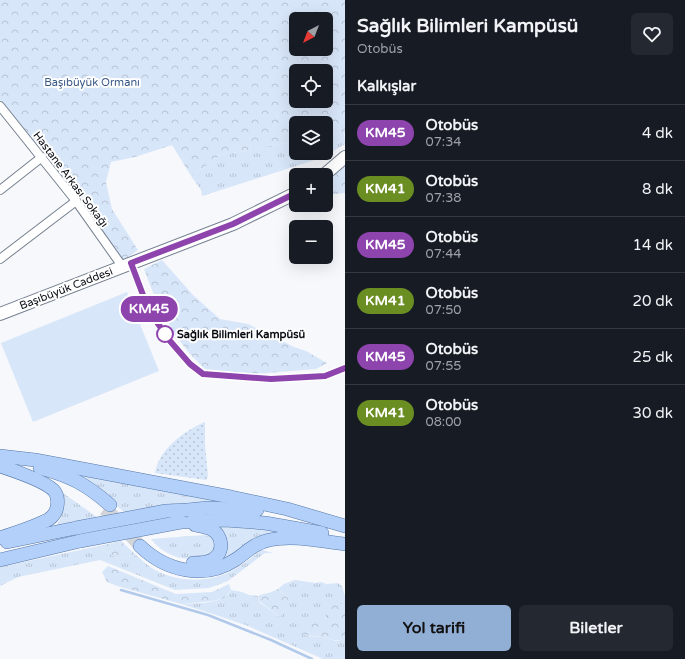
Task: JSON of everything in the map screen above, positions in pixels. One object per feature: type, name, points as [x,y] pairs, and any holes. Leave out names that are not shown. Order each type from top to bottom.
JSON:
[{"type":"main road","points":[[332,168],[345,157]]},
{"type":"main road","name":"Başıbüyük Caddesi","points":[[0,314],[233,224],[289,196]]},
{"type":"main road","points":[[0,456],[74,479],[94,492],[107,507],[62,482],[47,476],[0,465]]},
{"type":"main road","points":[[0,456],[35,460],[231,497],[287,509],[345,526]]},
{"type":"main road","points":[[0,465],[45,485],[55,492],[58,501],[57,510],[44,522],[0,538]]},
{"type":"main road","points":[[0,543],[166,511],[208,508],[249,508],[293,515],[345,526]]},
{"type":"main road","points":[[0,560],[181,522],[225,520],[265,522],[345,539]]},
{"type":"main road","points":[[181,522],[211,529],[220,538],[222,544],[214,559],[206,562],[189,563],[163,555],[143,544],[150,555],[164,564],[188,570],[203,571],[216,569],[228,564],[261,542],[270,540],[299,538],[345,544]]},
{"type":"street","name":"Hastane Arkası Sokağı","points":[[0,106],[127,265]]},
{"type":"street","points":[[0,120],[7,114]]},
{"type":"street","points":[[0,190],[42,157]]},
{"type":"street","points":[[0,259],[76,201]]},
{"type":"green space","name":"Başıbüyük Ormanı","points":[[0,0],[345,0],[345,134],[344,132],[333,134],[333,116],[289,116],[289,142],[221,155],[191,176],[172,145],[135,157],[111,162],[106,182],[112,209],[138,250],[123,261],[45,154],[0,100]]},
{"type":"green space","points":[[344,132],[345,144],[333,151],[333,134]]},
{"type":"green space","points":[[289,142],[289,160],[315,160],[202,196],[201,190],[191,176],[221,155]]},
{"type":"green space","points":[[345,166],[345,193],[333,194],[333,175]]},
{"type":"green space","points":[[162,260],[193,295],[220,319],[248,324],[294,347],[306,351],[327,363],[316,369],[255,374],[205,369],[190,354],[176,336],[157,303],[144,269]]},
{"type":"green space","points":[[127,292],[159,371],[33,422],[1,343]]},
{"type":"green space","points":[[205,422],[205,445],[208,476],[206,480],[155,473],[157,464],[167,449],[189,430]]},
{"type":"green space","points":[[73,474],[235,503],[126,514]]},
{"type":"green space","points":[[63,493],[101,520],[54,528],[61,517],[61,496]]},
{"type":"green space","points":[[218,526],[263,529],[284,533],[212,566],[226,538],[224,532]]},
{"type":"green space","points":[[204,535],[212,538],[216,547],[211,557],[197,559],[184,559],[173,556],[158,547],[151,539]]},
{"type":"green space","points":[[121,541],[136,555],[121,557],[111,555],[99,546]]},
{"type":"green space","points":[[99,546],[111,555],[126,557],[136,555],[147,565],[164,574],[195,580],[226,574],[262,550],[273,553],[265,553],[228,581],[209,588],[175,590],[100,560],[18,577],[0,586],[0,567]]},
{"type":"green space","points":[[108,566],[176,594],[212,592],[229,584],[231,590],[224,598],[213,601],[181,604],[107,582],[102,572]]},
{"type":"green space","points":[[295,580],[315,583],[321,582],[327,584],[338,583],[342,586],[345,596],[345,605],[339,604],[324,620],[309,620],[306,636],[323,637],[336,641],[345,639],[345,659],[323,659],[248,626],[181,604],[216,601],[227,595],[231,590],[258,596],[259,602],[280,617],[288,598],[278,589],[284,584]]},
{"type":"green space","points":[[278,589],[288,598],[289,605],[280,617],[259,601],[258,596]]},
{"type":"green space","points":[[332,605],[345,605],[345,639],[336,640],[304,635],[297,631],[300,622],[309,620],[324,620],[327,617],[325,612]]},
{"type":"waterway","points":[[121,590],[208,615],[271,640],[312,659]]},
{"type":"tunnel","points":[[104,509],[113,516],[140,546]]},
{"type":"bus line","name":"KM45","points":[[289,196],[233,224],[131,263],[152,315],[170,341],[190,364],[203,374],[271,379],[325,376],[345,368]]},
{"type":"place","name":"Sağlık Bilimleri Kampüsü","points":[[165,334]]}]
